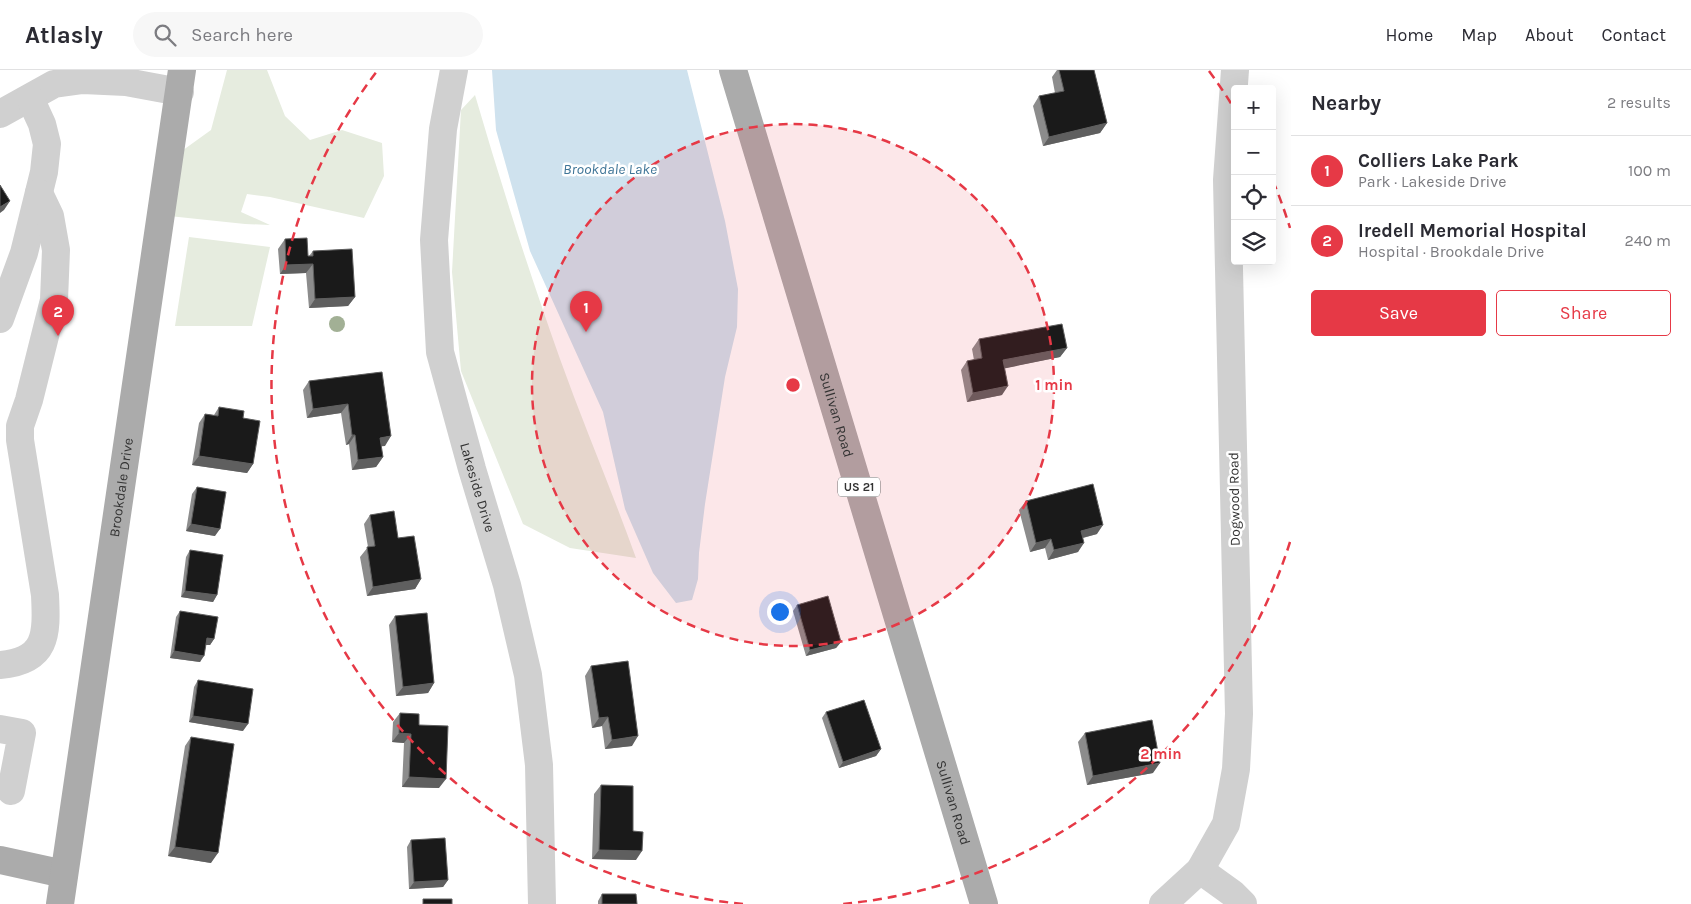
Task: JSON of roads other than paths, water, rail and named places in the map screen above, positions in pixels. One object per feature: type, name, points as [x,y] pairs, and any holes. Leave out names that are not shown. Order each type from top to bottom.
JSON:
[{"type":"main road","name":"Sullivan Road","points":[[733,70],[984,904]]},
{"type":"main road","name":"Brookdale Drive","points":[[60,904],[181,81]]},
{"type":"main road","points":[[0,860],[64,874]]},
{"type":"street","name":"Lakeside Drive","points":[[454,70],[443,129],[434,240],[440,352],[507,586],[528,675],[539,765],[542,904]]},
{"type":"street","name":"Dogwood Road","points":[[1163,904],[1200,870],[1226,824],[1236,769],[1239,714],[1227,180],[1235,70]]},
{"type":"street","points":[[0,114],[54,84],[83,80],[126,82],[181,81]]},
{"type":"street","points":[[0,319],[8,277],[24,253],[44,172],[47,144],[42,124],[30,98]]},
{"type":"street","points":[[0,665],[14,664],[28,659],[37,650],[44,638],[46,615],[45,595],[20,440],[20,426],[29,400],[54,300],[56,250],[50,216],[39,193]]},
{"type":"street","points":[[0,729],[22,733],[11,792]]},
{"type":"street","points":[[1200,870],[1232,893],[1243,904]]},
{"type":"water","name":"Brookdale Lake","points":[[492,70],[687,70],[725,221],[738,289],[737,327],[725,377],[705,504],[698,579],[692,600],[676,603],[653,573],[625,509],[603,412],[530,251],[496,130]]},
{"type":"place","name":"Colliers Lake Park","points":[[586,332]]},
{"type":"place","name":"Iredell Memorial Hospital","points":[[58,336]]}]
